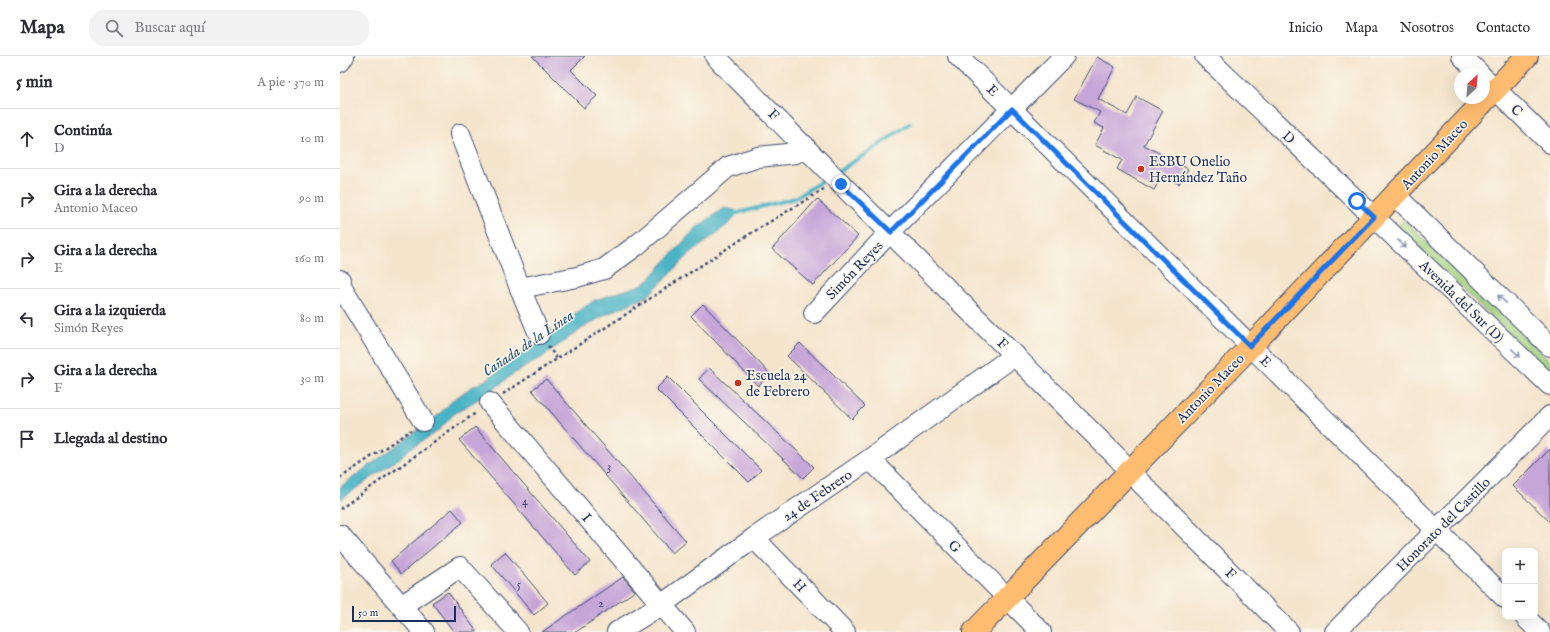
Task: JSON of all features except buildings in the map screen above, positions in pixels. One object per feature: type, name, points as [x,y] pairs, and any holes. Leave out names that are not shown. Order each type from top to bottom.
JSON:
[{"type":"main road","name":"Antonio Maceo","points":[[1490,78],[1527,56]]},
{"type":"main road","name":"Antonio Maceo","points":[[974,632],[1395,195],[1468,104]]},
{"type":"street","points":[[340,62],[344,56]]},
{"type":"street","name":"F","points":[[715,56],[841,184],[1118,458],[1129,471],[1289,632]]},
{"type":"street","name":"E","points":[[958,56],[1502,595]]},
{"type":"street","name":"Simón Reyes","points":[[814,313],[891,232],[1064,56]]},
{"type":"street","name":"D","points":[[1205,56],[1374,217]]},
{"type":"street","name":"C","points":[[1462,56],[1474,68]]},
{"type":"street","name":"C","points":[[1490,83],[1550,143]]},
{"type":"street","points":[[460,134],[539,334]]},
{"type":"street","points":[[520,288],[577,277],[604,269],[637,245],[728,167],[758,157],[796,153],[809,150]]},
{"type":"street","name":"Avenida del Sur (D)","points":[[1395,195],[1550,346]]},
{"type":"street","name":"Avenida del Sur (D)","points":[[1374,217],[1550,386]]},
{"type":"street","points":[[340,280],[343,290],[424,421]]},
{"type":"street","name":"24 de Febrero","points":[[617,632],[661,604],[754,538],[870,459],[1015,355]]},
{"type":"street","name":"I","points":[[490,403],[684,632]]},
{"type":"street","name":"Honorato del Castillo","points":[[1335,632],[1550,416]]},
{"type":"street","name":"G","points":[[870,459],[1041,632]]},
{"type":"street","points":[[340,535],[424,632]]},
{"type":"street","name":"H","points":[[754,538],[845,632]]},
{"type":"street","points":[[401,606],[460,567],[518,632]]},
{"type":"street","points":[[1528,620],[1540,632]]},
{"type":"path","points":[[340,509],[490,403],[748,235],[823,189],[841,184]]},
{"type":"path","points":[[340,478],[424,421]]},
{"type":"green space","points":[[1404,220],[1550,361],[1550,373],[1397,226]]},
{"type":"water","points":[[724,208],[735,210],[735,216],[731,222],[689,255],[648,296],[607,314],[584,327],[541,358],[513,374],[493,390],[454,414],[438,431],[408,450],[401,457],[340,500],[340,487],[437,416],[454,399],[486,380],[528,347],[538,342],[595,300],[641,285],[650,278],[696,228]]},
{"type":"waterway","points":[[836,173],[910,123]]},
{"type":"waterway","points":[[730,215],[795,198],[827,178]]},
{"type":"place","name":"ESBU Onelio Hernández Taño","points":[[1141,169]]},
{"type":"place","name":"Escuela 24 de Febrero","points":[[738,383]]},
{"type":"route","points":[[841,184],[891,232],[1012,109],[1250,346],[1374,217],[1357,201]]},
{"type":"water label","name":"Cañada de la Línea","points":[[528,343]]}]
